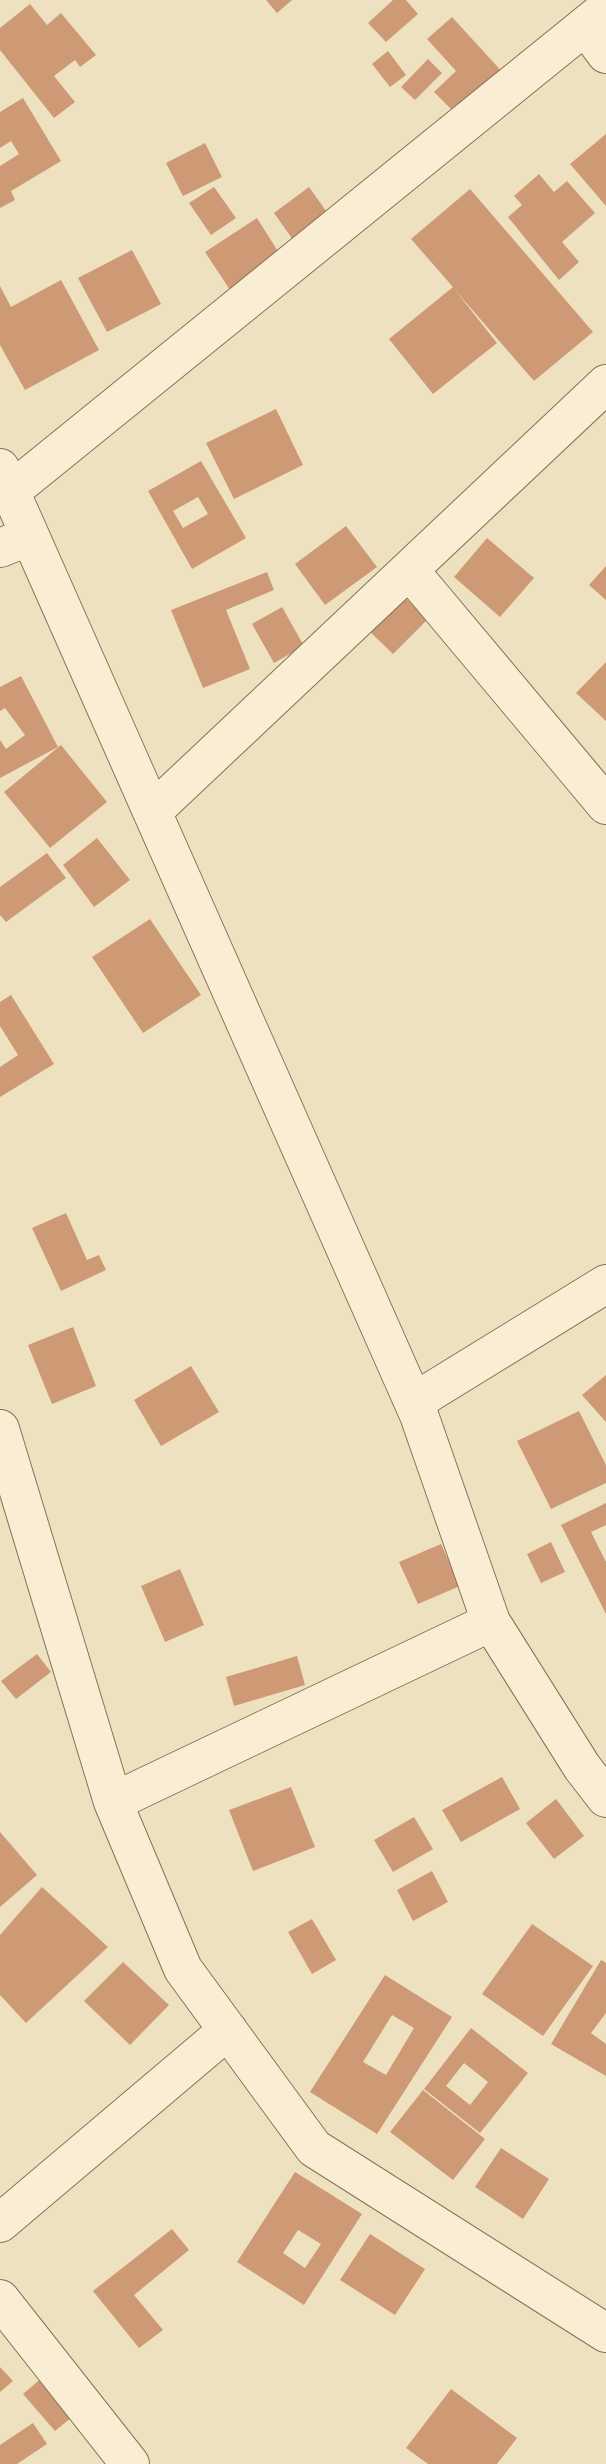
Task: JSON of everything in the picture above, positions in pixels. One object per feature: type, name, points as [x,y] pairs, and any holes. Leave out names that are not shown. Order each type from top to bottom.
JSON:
[{"type":"street","points":[[599,30],[5,480],[15,542],[153,811],[414,1402],[491,1622],[582,1767],[606,1798]]},
{"type":"street","points":[[153,811],[606,384]]},
{"type":"street","points":[[409,570],[606,805]]},
{"type":"street","points":[[414,1402],[606,1284]]},
{"type":"street","points":[[2,1434],[113,1802],[183,1969],[314,2148],[606,2333]]},
{"type":"street","points":[[113,1802],[491,1622]]},
{"type":"street","points":[[0,2223],[228,2030]]},
{"type":"street","points":[[0,2299],[130,2464]]},
{"type":"building","points":[[266,0],[292,0],[277,13]]},
{"type":"building","points":[[393,0],[406,0],[418,14],[386,42],[368,23]]},
{"type":"building","points":[[30,4],[47,25],[61,13],[96,55],[80,67],[75,60],[54,76],[75,102],[54,118],[0,50],[0,28]]},
{"type":"building","points":[[452,17],[506,76],[461,119],[434,92],[456,71],[427,39]]},
{"type":"building","points":[[388,51],[406,75],[390,87],[372,64]]},
{"type":"building","points":[[428,59],[442,73],[415,100],[401,87]]},
{"type":"building","points":[[23,98],[61,161],[11,191],[15,200],[0,208],[0,166],[19,154],[11,141],[0,148],[0,112]]},
{"type":"building","points":[[606,134],[606,206],[570,164]]},
{"type":"building","points":[[205,143],[222,177],[183,196],[166,163]]},
{"type":"building","points":[[539,174],[554,192],[567,181],[595,213],[562,242],[579,262],[559,280],[508,217],[522,205],[514,196]]},
{"type":"building","points":[[214,187],[236,218],[211,235],[189,203]]},
{"type":"building","points":[[309,187],[334,222],[298,247],[274,213]]},
{"type":"building","points":[[470,189],[593,332],[534,381],[455,290],[497,343],[433,394],[389,339],[453,287],[411,239]]},
{"type":"building","points":[[257,218],[286,264],[234,296],[205,252]]},
{"type":"building","points":[[132,250],[161,304],[107,332],[78,278]]},
{"type":"building","points":[[61,280],[99,350],[25,390],[0,345],[0,286],[11,307]]},
{"type":"building","points":[[276,409],[303,465],[234,499],[206,443]]},
{"type":"building","points":[[201,461],[246,538],[192,569],[148,491]],"holes":[[[198,497],[208,514],[183,528],[173,511]]]},
{"type":"building","points":[[346,526],[377,567],[325,605],[295,564]]},
{"type":"building","points":[[487,538],[534,578],[500,617],[454,577]]},
{"type":"building","points":[[606,566],[606,600],[589,585]]},
{"type":"building","points":[[267,572],[274,590],[226,610],[250,669],[203,688],[171,610]]},
{"type":"building","points":[[398,591],[428,619],[393,654],[364,626]]},
{"type":"building","points":[[282,607],[304,646],[274,663],[252,624]]},
{"type":"building","points":[[606,662],[606,721],[576,693]]},
{"type":"building","points":[[21,676],[58,747],[0,778],[0,740],[6,749],[25,735],[5,708],[0,711],[0,687]]},
{"type":"building","points":[[61,745],[107,802],[50,848],[4,792]]},
{"type":"building","points":[[97,838],[130,880],[94,907],[63,865]]},
{"type":"building","points":[[47,853],[66,878],[6,922],[0,915],[0,887]]},
{"type":"building","points":[[150,919],[201,995],[143,1033],[92,957]]},
{"type":"building","points":[[11,995],[54,1064],[0,1097],[0,1067],[18,1055],[0,1026],[0,1002]]},
{"type":"building","points":[[66,1213],[87,1260],[99,1255],[106,1270],[61,1291],[32,1228]]},
{"type":"building","points":[[73,1327],[96,1386],[52,1404],[28,1345]]},
{"type":"building","points":[[191,1366],[219,1412],[161,1446],[134,1400]]},
{"type":"building","points":[[606,1375],[606,1422],[582,1395]]},
{"type":"building","points":[[579,1411],[606,1465],[606,1483],[551,1509],[517,1441]]},
{"type":"building","points":[[606,1503],[606,1525],[591,1532],[606,1562],[606,1614],[561,1525]]},
{"type":"building","points":[[551,1542],[565,1572],[541,1583],[527,1554]]},
{"type":"building","points":[[441,1544],[460,1586],[418,1604],[399,1562]]},
{"type":"building","points":[[180,1569],[204,1625],[165,1642],[141,1586]]},
{"type":"building","points":[[37,1654],[51,1672],[16,1699],[1,1681]]},
{"type":"building","points":[[297,1656],[305,1685],[234,1706],[226,1677]]},
{"type":"building","points":[[502,1777],[520,1809],[461,1842],[442,1810]]},
{"type":"building","points":[[291,1787],[315,1847],[253,1871],[229,1810]]},
{"type":"building","points":[[556,1799],[584,1836],[554,1859],[526,1823]]},
{"type":"building","points":[[414,1817],[433,1849],[393,1872],[374,1840]]},
{"type":"building","points":[[0,1832],[37,1875],[0,1907]]},
{"type":"building","points":[[432,1871],[448,1902],[413,1921],[397,1890]]},
{"type":"building","points":[[42,1887],[108,1947],[26,2023],[0,1995],[0,1935]]},
{"type":"building","points":[[312,1919],[336,1960],[312,1974],[288,1932]]},
{"type":"building","points":[[532,1924],[593,1966],[543,2036],[482,1994]]},
{"type":"building","points":[[601,1960],[606,1963],[606,2013],[591,2033],[606,2044],[606,2076],[551,2044]]},
{"type":"building","points":[[123,1962],[169,2005],[130,2045],[84,2001]]},
{"type":"building","points":[[385,1975],[452,2017],[377,2134],[310,2092]],"holes":[[[392,2015],[414,2028],[386,2075],[363,2062]]]},
{"type":"building","points":[[471,2028],[528,2073],[480,2133],[424,2089]],"holes":[[[464,2063],[488,2082],[470,2105],[446,2086]]]},
{"type":"building","points":[[423,2090],[485,2139],[453,2180],[390,2132]]},
{"type":"building","points":[[501,2148],[549,2179],[523,2219],[475,2187]]},
{"type":"building","points":[[295,2172],[362,2214],[304,2305],[237,2262]],"holes":[[[298,2230],[321,2244],[305,2268],[283,2253]]]},
{"type":"building","points":[[172,2229],[189,2250],[134,2295],[163,2330],[139,2348],[93,2291]]},
{"type":"building","points":[[370,2234],[425,2269],[395,2315],[340,2280]]},
{"type":"building","points":[[0,2367],[13,2381],[0,2392]]},
{"type":"building","points":[[44,2376],[77,2413],[55,2431],[23,2394]]},
{"type":"building","points":[[451,2389],[517,2438],[497,2464],[428,2464],[406,2448]]},
{"type":"building","points":[[33,2423],[47,2444],[17,2464],[0,2464],[0,2445]]}]
